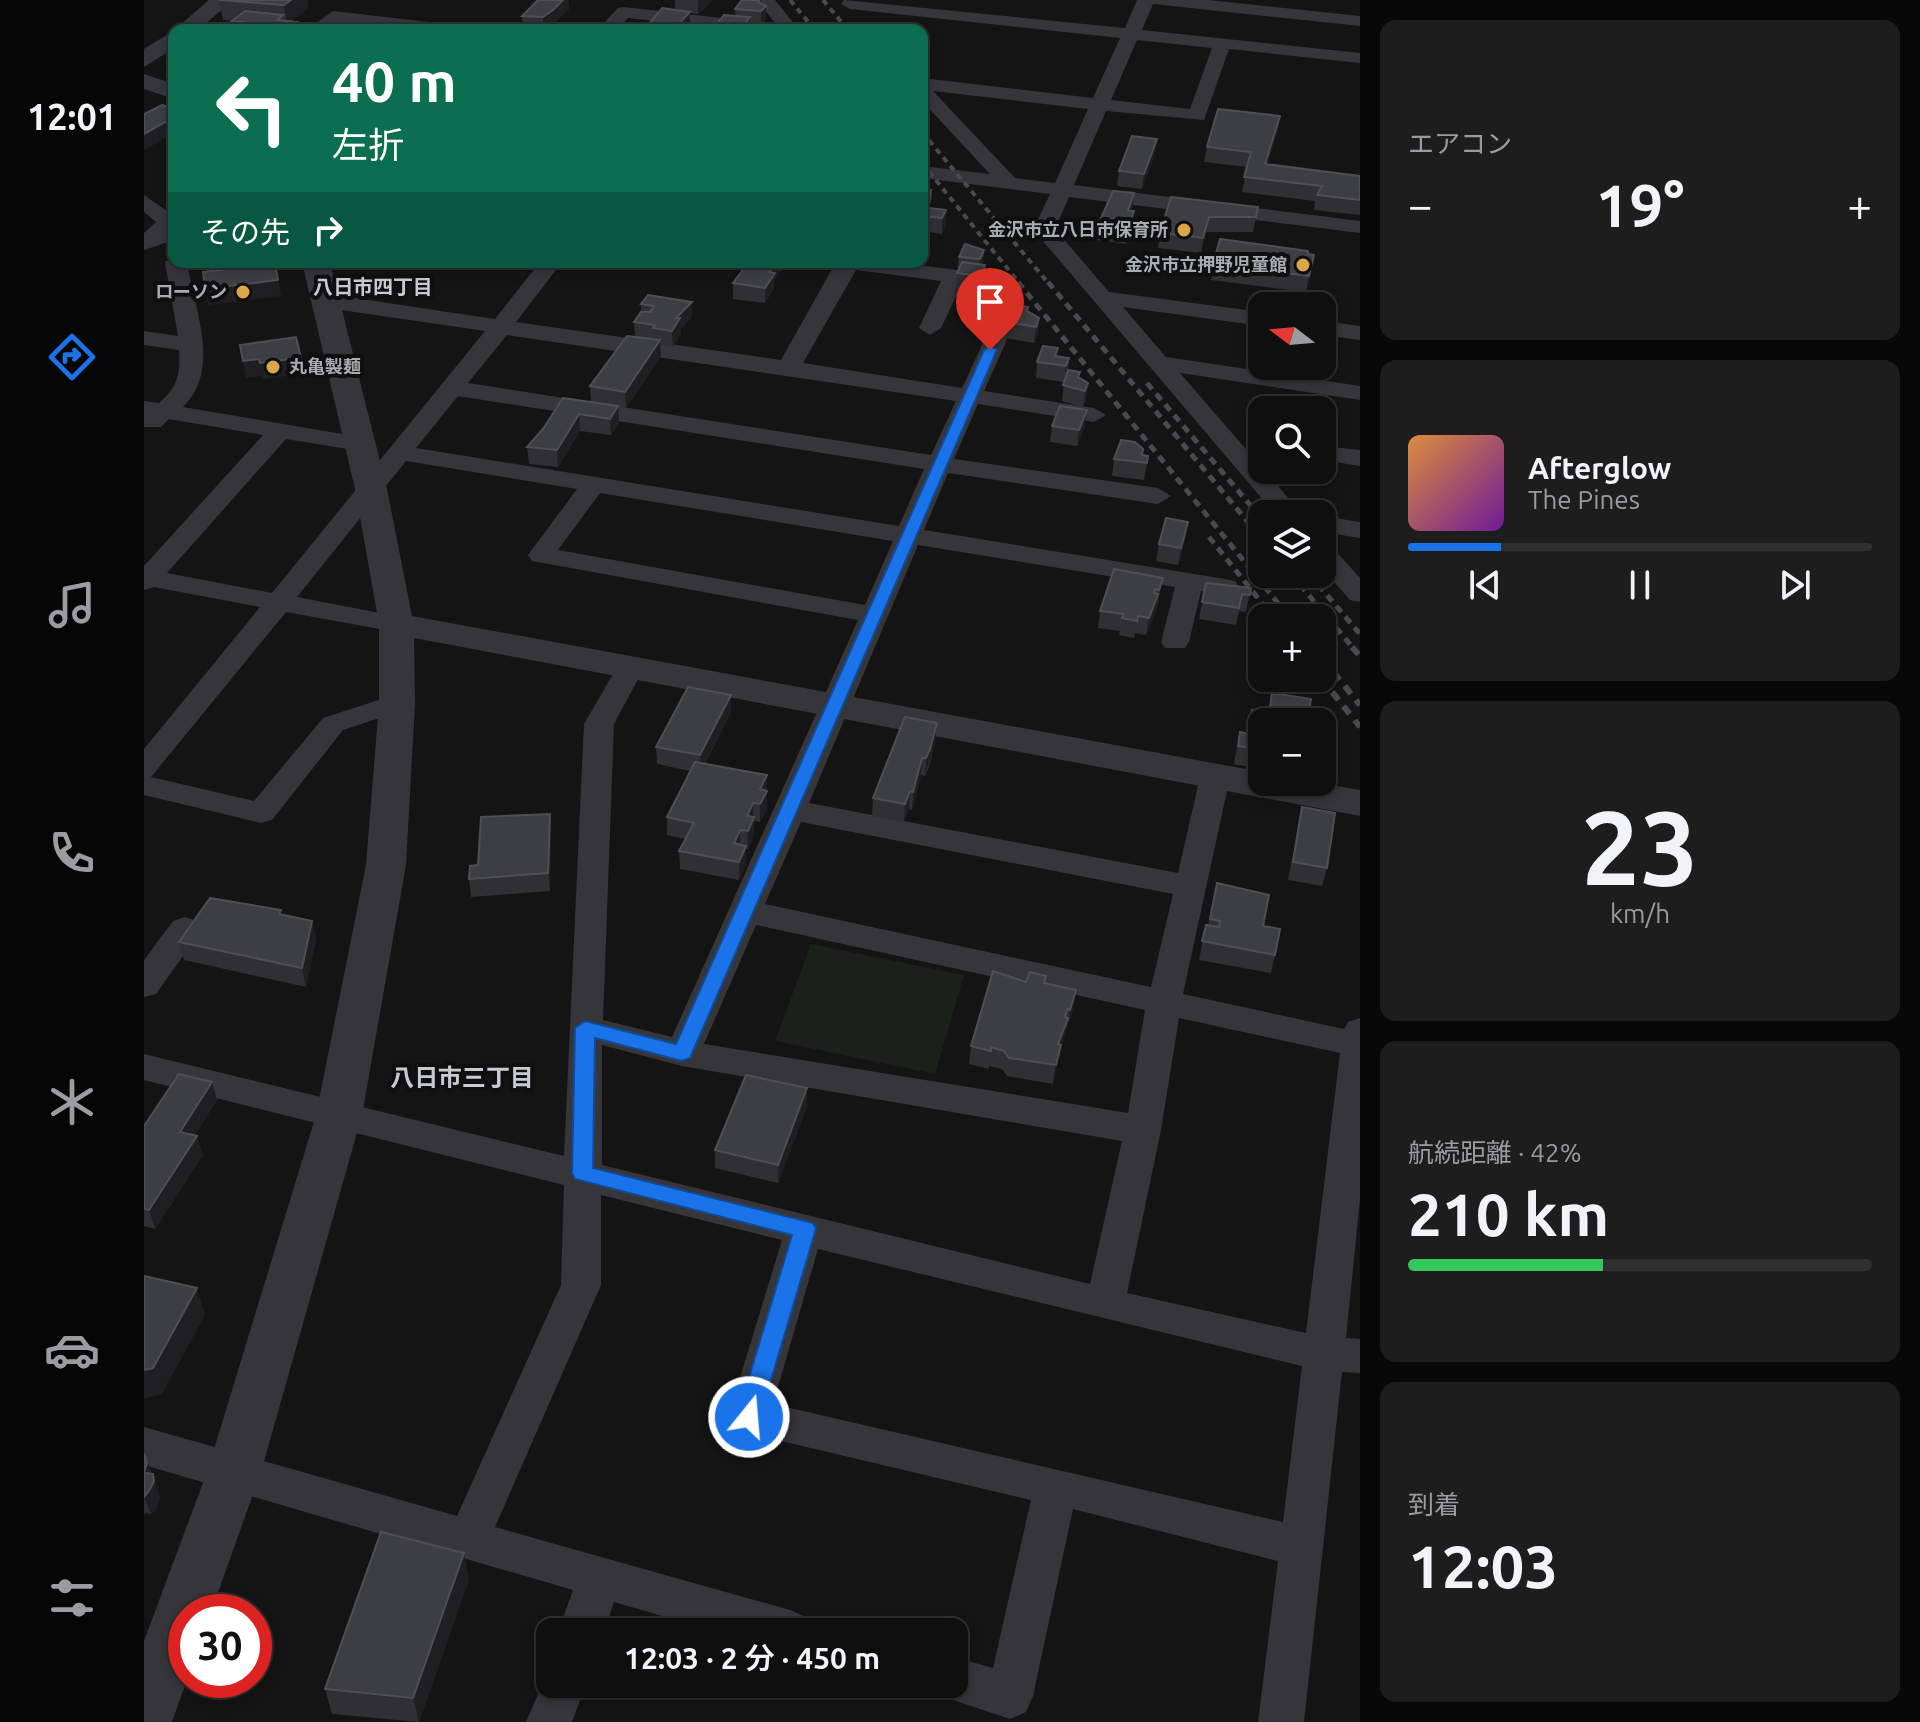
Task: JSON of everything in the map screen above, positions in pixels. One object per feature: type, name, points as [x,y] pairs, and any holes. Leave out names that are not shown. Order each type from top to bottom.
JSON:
[{"type":"street","points":[[192,24],[222,0]]},
{"type":"street","points":[[323,24],[353,0]]},
{"type":"street","points":[[766,0],[785,24]]},
{"type":"street","points":[[1146,0],[1059,190],[1044,230],[1277,500]]},
{"type":"street","points":[[1158,0],[1360,21]]},
{"type":"street","points":[[848,2],[1360,58]]},
{"type":"street","points":[[848,2],[864,21]]},
{"type":"street","points":[[612,24],[629,6],[742,24]]},
{"type":"street","points":[[411,24],[430,8]]},
{"type":"street","points":[[333,16],[401,24]]},
{"type":"street","points":[[144,60],[168,42]]},
{"type":"street","points":[[928,88],[1197,116],[1222,44]]},
{"type":"street","points":[[144,81],[168,90]]},
{"type":"street","points":[[928,94],[1008,182]]},
{"type":"street","points":[[928,173],[1360,227]]},
{"type":"street","points":[[144,201],[166,240]]},
{"type":"street","points":[[144,430],[154,409],[188,386],[192,345],[173,268]]},
{"type":"street","points":[[144,769],[402,453],[546,268]]},
{"type":"street","points":[[788,368],[846,268]]},
{"type":"street","points":[[894,268],[992,281]]},
{"type":"street","points":[[930,328],[954,276]]},
{"type":"street","points":[[144,1719],[234,1472],[339,1115],[386,865],[397,703],[396,624],[371,489],[322,281],[501,327],[1094,415]]},
{"type":"street","points":[[1104,298],[1248,317]]},
{"type":"street","points":[[682,1053],[791,810],[906,536],[1012,304]]},
{"type":"street","points":[[1336,330],[1360,333]]},
{"type":"street","points":[[144,338],[192,345]]},
{"type":"street","points":[[1159,363],[1360,393]]},
{"type":"street","points":[[454,388],[1158,496]]},
{"type":"street","points":[[154,409],[360,444]]},
{"type":"street","points":[[145,579],[280,431]]},
{"type":"street","points":[[1228,441],[1248,443]]},
{"type":"street","points":[[402,453],[1225,587]]},
{"type":"street","points":[[1336,455],[1360,458]]},
{"type":"street","points":[[593,485],[541,555],[875,615]]},
{"type":"street","points":[[1336,526],[1360,530]]},
{"type":"street","points":[[1336,567],[1360,594]]},
{"type":"street","points":[[145,579],[1360,803]]},
{"type":"street","points":[[1175,642],[1190,582]]},
{"type":"street","points":[[468,1539],[581,1285],[585,1028],[599,724],[630,668]]},
{"type":"street","points":[[144,785],[261,813],[333,724],[397,703]]},
{"type":"street","points":[[1105,1304],[1143,1130],[1164,1002],[1215,777]]},
{"type":"street","points":[[791,810],[1191,887]]},
{"type":"street","points":[[745,911],[1164,1002],[1360,1040],[1341,1355],[1302,1547],[1281,1722]]},
{"type":"street","points":[[144,985],[185,929]]},
{"type":"street","points":[[585,1028],[682,1053],[1143,1130]]},
{"type":"street","points":[[144,1067],[1105,1304],[1341,1355]]},
{"type":"street","points":[[805,1229],[749,1417],[1056,1486],[1302,1547]]},
{"type":"street","points":[[144,1446],[742,1618]]},
{"type":"street","points":[[968,1683],[1010,1696],[1056,1486]]},
{"type":"street","points":[[586,1618],[600,1577]]},
{"type":"street","points":[[549,1722],[558,1698]]},
{"type":"shaded area","points":[[811,944],[964,975],[935,1074],[775,1041]]},
{"type":"building","points":[[219,0],[291,0],[284,5]]},
{"type":"building","points":[[538,0],[563,0],[543,17],[522,16]]},
{"type":"building","points":[[742,0],[759,0],[766,6],[761,11],[735,9]]},
{"type":"building","points":[[662,8],[690,12],[679,24],[649,24]]},
{"type":"building","points":[[245,11],[283,15],[277,20],[297,22],[257,24],[232,21]]},
{"type":"building","points":[[724,15],[750,17],[745,24],[717,24]]},
{"type":"building","points":[[162,105],[168,107],[168,120],[144,134],[144,114]]},
{"type":"building","points":[[1218,109],[1280,116],[1265,164],[1360,176],[1360,200],[1317,195],[1322,186],[1244,177],[1251,152],[1207,147]]},
{"type":"building","points":[[1132,136],[1157,139],[1144,174],[1119,171]]},
{"type":"building","points":[[1113,191],[1134,193],[1128,211],[1134,211],[1128,229],[1098,225]]},
{"type":"building","points":[[1171,197],[1258,207],[1256,217],[1209,217],[1203,238],[1160,233]]},
{"type":"building","points":[[928,208],[946,210],[942,218],[928,217]]},
{"type":"building","points":[[1220,239],[1308,251],[1308,254],[1314,255],[1309,276],[1213,264]]},
{"type":"building","points":[[965,244],[984,250],[980,259],[959,257]]},
{"type":"building","points":[[962,262],[985,265],[984,269],[995,271],[992,278],[957,273]]},
{"type":"building","points":[[276,268],[278,280],[205,289],[203,272]]},
{"type":"building","points":[[744,268],[772,268],[769,272],[775,273],[765,288],[733,283]]},
{"type":"building","points":[[648,295],[692,302],[676,318],[680,318],[672,331],[653,328],[655,325],[634,322],[641,312],[650,312],[654,306],[641,304]]},
{"type":"building","points":[[1014,305],[1028,307],[1027,311],[1039,318],[1036,327],[1007,322]]},
{"type":"building","points":[[627,336],[660,340],[625,392],[590,386]]},
{"type":"building","points":[[296,337],[301,358],[260,363],[259,359],[243,361],[240,345]]},
{"type":"building","points":[[1043,346],[1058,348],[1055,356],[1069,358],[1066,366],[1037,362]]},
{"type":"building","points":[[1068,370],[1080,372],[1078,377],[1088,383],[1085,391],[1063,385]]},
{"type":"building","points":[[563,398],[618,406],[610,419],[579,414],[557,450],[527,447],[543,429]]},
{"type":"building","points":[[1060,406],[1087,410],[1079,430],[1052,426]]},
{"type":"building","points":[[1121,440],[1135,442],[1143,449],[1142,455],[1148,456],[1147,463],[1114,459]]},
{"type":"building","points":[[1166,518],[1188,522],[1181,548],[1159,544]]},
{"type":"building","points":[[1114,569],[1163,578],[1159,590],[1155,589],[1154,593],[1158,594],[1149,618],[1138,616],[1137,621],[1122,618],[1124,614],[1100,611]]},
{"type":"building","points":[[1206,583],[1251,588],[1250,595],[1242,594],[1239,608],[1202,602]]},
{"type":"building","points":[[688,687],[731,695],[700,755],[656,747]]},
{"type":"building","points":[[1272,693],[1311,699],[1309,708],[1270,708]]},
{"type":"building","points":[[905,717],[937,723],[930,749],[926,758],[922,758],[913,792],[910,791],[905,804],[873,798]]},
{"type":"building","points":[[1240,732],[1248,734],[1248,748],[1238,746]]},
{"type":"building","points":[[695,762],[767,775],[760,789],[767,791],[760,804],[753,803],[747,816],[754,817],[748,831],[740,830],[734,843],[746,846],[739,862],[679,851],[694,823],[667,817]]},
{"type":"building","points":[[1302,807],[1335,813],[1327,868],[1293,862]]},
{"type":"building","points":[[550,814],[548,873],[469,879],[470,866],[478,865],[481,817]]},
{"type":"building","points":[[1217,883],[1269,895],[1263,926],[1280,929],[1275,955],[1202,941],[1206,925],[1219,927],[1220,921],[1210,919]]},
{"type":"building","points":[[210,898],[281,910],[279,914],[312,921],[302,968],[179,942]]},
{"type":"building","points":[[993,971],[1026,982],[1030,972],[1046,976],[1044,983],[1076,990],[1070,1010],[1067,1009],[1065,1017],[1068,1018],[1058,1044],[1061,1045],[1056,1065],[1009,1058],[1004,1051],[971,1046]]},
{"type":"building","points":[[179,1074],[212,1082],[180,1132],[197,1136],[149,1210],[144,1209],[144,1126]]},
{"type":"building","points":[[746,1075],[807,1088],[778,1165],[715,1150]]},
{"type":"building","points":[[144,1276],[197,1288],[153,1368],[144,1370]]},
{"type":"building","points":[[144,1473],[153,1474],[154,1481],[144,1497]]},
{"type":"building","points":[[381,1532],[464,1553],[413,1698],[325,1689]]},
{"type":"railway","points":[[790,0],[810,24]]},
{"type":"railway","points":[[823,0],[843,24]]},
{"type":"railway","points":[[928,139],[1049,284]]},
{"type":"railway","points":[[928,170],[1020,284]]},
{"type":"railway","points":[[1018,282],[1279,604]]},
{"type":"railway","points":[[1048,282],[1248,522]]},
{"type":"railway","points":[[1147,383],[1248,502]]},
{"type":"railway","points":[[1209,537],[1263,604]]},
{"type":"railway","points":[[1303,588],[1354,649]]},
{"type":"railway","points":[[1321,588],[1360,634]]},
{"type":"railway","points":[[1352,647],[1360,656]]},
{"type":"railway","points":[[1336,675],[1360,705]]},
{"type":"railway","points":[[1332,692],[1360,727]]},
{"type":"place","name":"金沢市立八日市保育所","points":[[1184,230]]},
{"type":"place","name":"金沢市立押野児童館","points":[[1303,265]]},
{"type":"place","name":"ローソン","points":[[243,292]]},
{"type":"place","name":"丸亀製麺","points":[[273,367]]},
{"type":"district","name":"八日市四丁目","points":[[373,287]]},
{"type":"district","name":"八日市三丁目","points":[[462,1078]]},
{"type":"route","points":[[749,1417],[805,1229],[582,1173],[585,1028],[682,1053],[990,350]]}]
